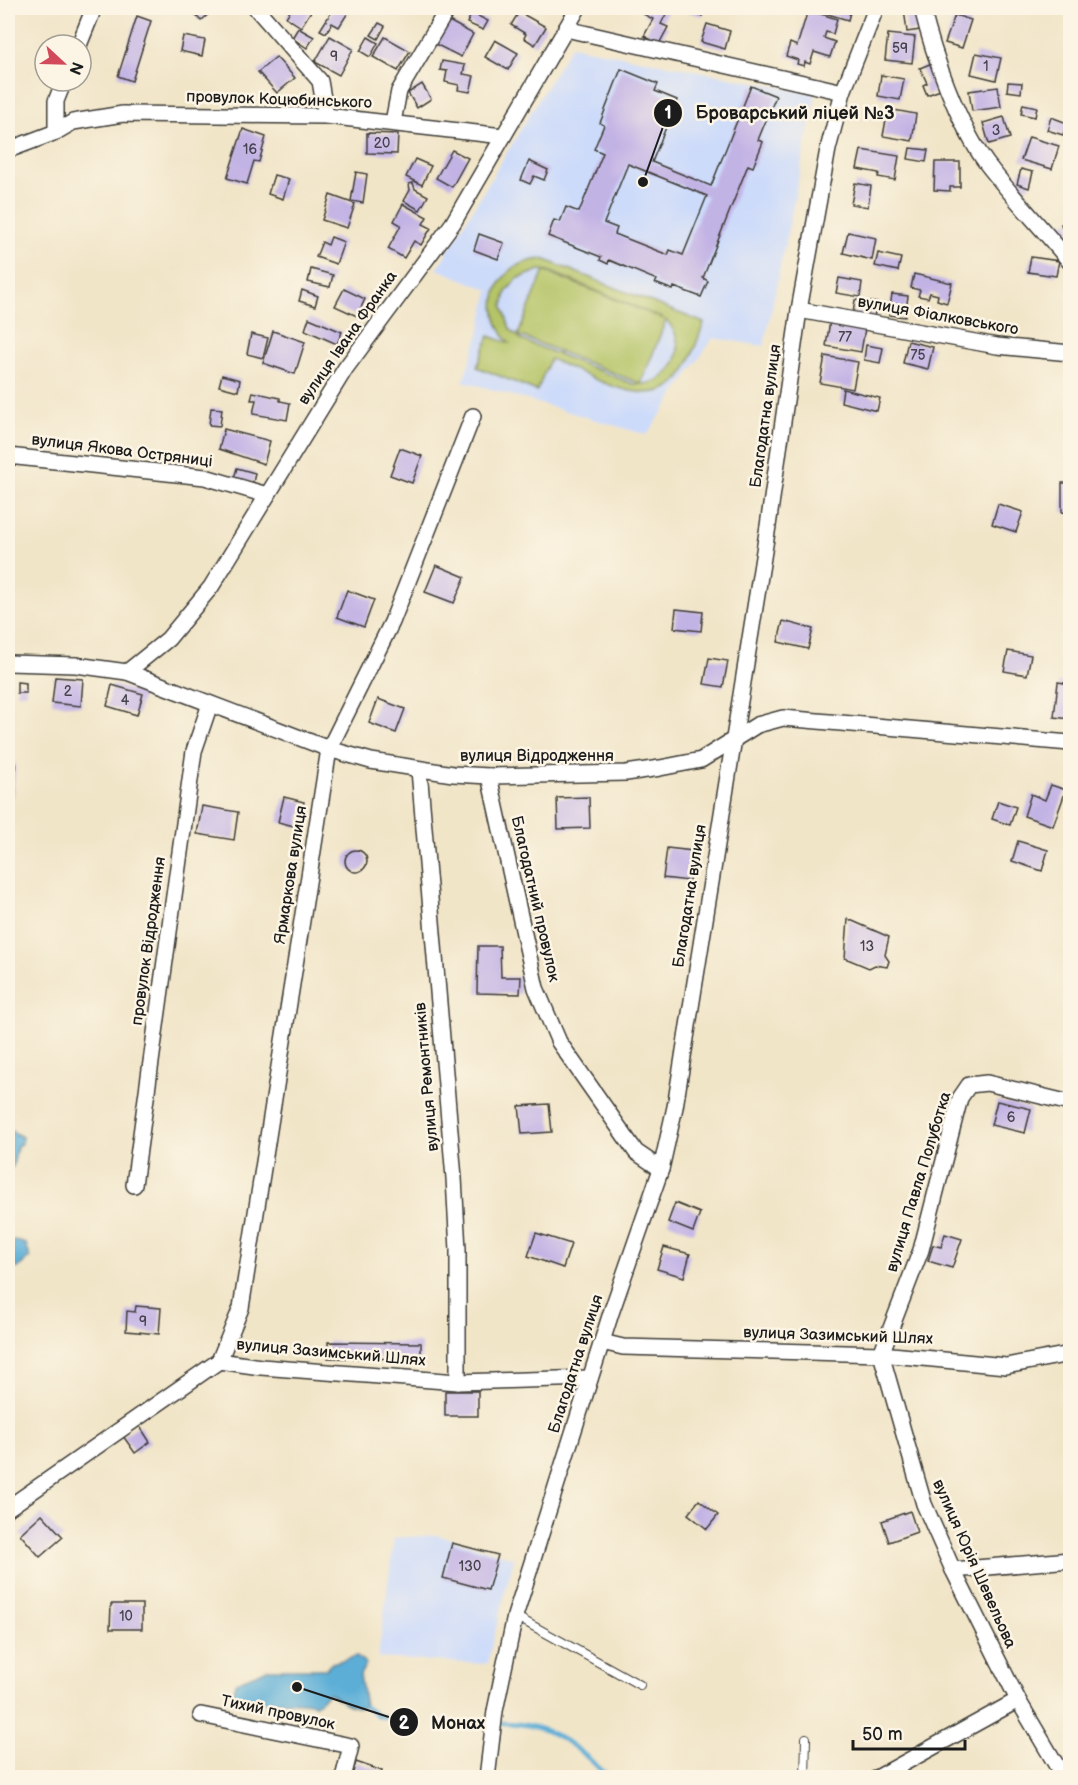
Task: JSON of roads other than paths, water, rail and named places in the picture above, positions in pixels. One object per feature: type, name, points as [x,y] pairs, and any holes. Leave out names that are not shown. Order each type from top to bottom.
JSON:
[{"type":"street","points":[[84,33],[94,8]]},
{"type":"street","points":[[256,8],[320,81],[326,116]]},
{"type":"street","points":[[393,122],[399,91],[448,8]]},
{"type":"street","name":"вулиця Івана Франка","points":[[127,672],[168,639],[212,587],[345,369],[453,223],[578,8]]},
{"type":"street","name":"Благодатна вулиця","points":[[487,1778],[495,1711],[515,1616],[590,1378],[661,1169],[675,1107],[768,526],[800,310],[828,149],[843,92],[876,8]]},
{"type":"street","points":[[922,8],[929,39],[960,113],[986,162],[1071,262]]},
{"type":"street","points":[[566,29],[843,92]]},
{"type":"street","points":[[57,132],[56,101],[59,93]]},
{"type":"street","name":"провулок Коцюбинського","points":[[8,150],[57,132],[73,122],[123,114],[326,116],[503,136]]},
{"type":"street","name":"вулиця Фіалковського","points":[[800,310],[997,346],[1071,353]]},
{"type":"street","name":"Ярмаркова вулиця","points":[[219,1361],[241,1308],[329,749],[393,622],[473,416]]},
{"type":"street","name":"вулиця Якова Остряниці","points":[[8,456],[205,477],[267,495]]},
{"type":"street","name":"вулиця Відродження","points":[[8,663],[76,665],[127,672],[329,749],[419,771],[489,776],[626,773],[701,760],[757,725],[783,718],[1071,743]]},
{"type":"street","name":"провулок Відродження","points":[[134,1185],[194,751],[210,704]]},
{"type":"street","name":"вулиця Ремонтників","points":[[419,771],[454,1178],[458,1250],[458,1382]]},
{"type":"street","name":"Благодатний провулок","points":[[489,776],[536,988],[559,1042],[636,1152],[661,1169]]},
{"type":"street","name":"вулиця Павла Полуботка","points":[[880,1354],[921,1250],[960,1098],[969,1085],[987,1083],[1071,1103]]},
{"type":"street","name":"вулиця Зазимський Шлях","points":[[602,1342],[623,1347],[880,1354],[1006,1366],[1071,1354]]},
{"type":"street","name":"вулиця Юрія Шевельова","points":[[880,1354],[920,1492],[953,1570],[1018,1700],[1064,1778]]},
{"type":"street","name":"вулиця Зазимський Шлях","points":[[8,1508],[219,1361],[261,1367],[458,1382],[590,1378]]},
{"type":"street","points":[[953,1570],[1071,1560]]},
{"type":"street","points":[[877,1778],[1018,1700]]},
{"type":"street","name":"Тихий провулок","points":[[201,1715],[351,1746],[343,1778]]},
{"type":"lane","points":[[515,1616],[640,1685]]},
{"type":"lane","points":[[805,1778],[806,1738]]},
{"type":"water","points":[[8,1129],[22,1137],[22,1143],[17,1146],[13,1167],[8,1169]]},
{"type":"water","points":[[17,1241],[26,1244],[30,1257],[18,1268],[8,1268],[8,1242]]},
{"type":"water","points":[[357,1656],[366,1664],[360,1675],[365,1707],[350,1706],[329,1693],[316,1704],[295,1701],[229,1701],[236,1682],[268,1669],[326,1669],[332,1663]]},
{"type":"waterway","points":[[365,1707],[378,1716],[398,1719]]},
{"type":"waterway","points":[[498,1723],[532,1726],[560,1737],[585,1755],[610,1778]]},
{"type":"place","name":"Броварський ліцей №3","points":[[643,182]]},
{"type":"place","name":"Монах","points":[[297,1687]]}]
